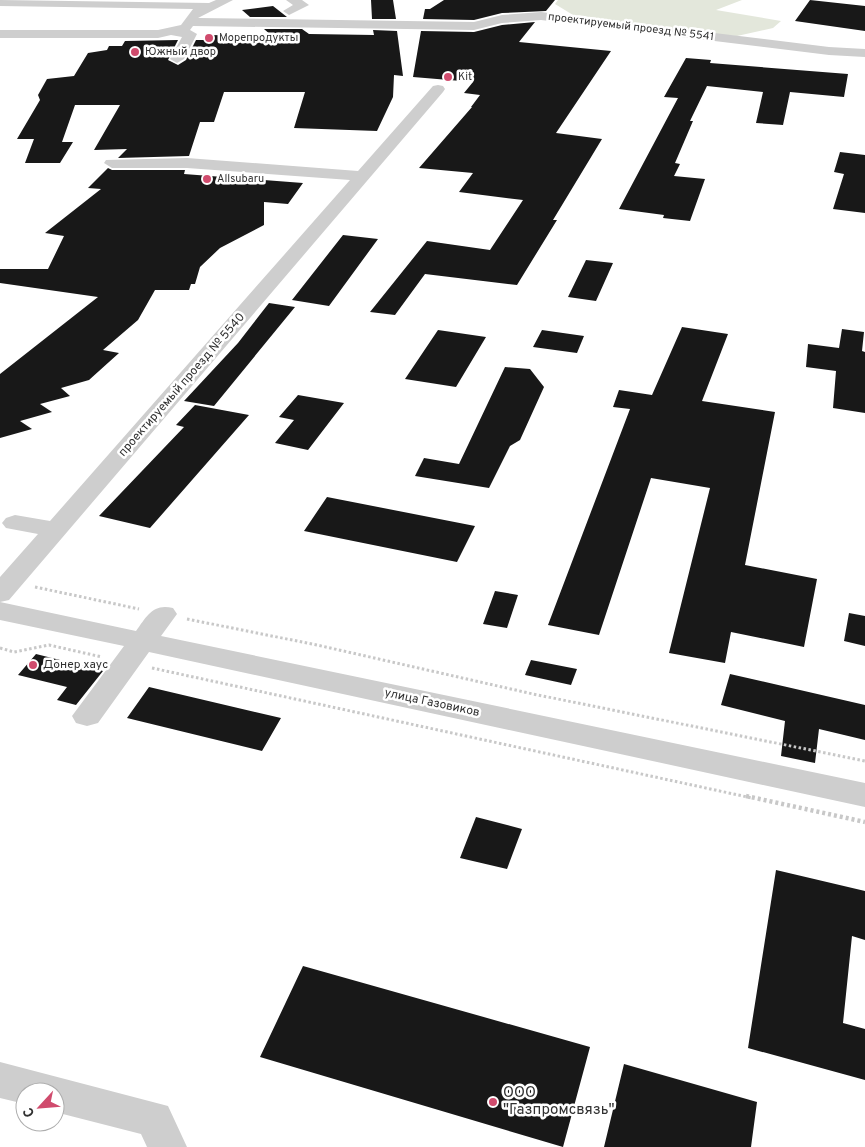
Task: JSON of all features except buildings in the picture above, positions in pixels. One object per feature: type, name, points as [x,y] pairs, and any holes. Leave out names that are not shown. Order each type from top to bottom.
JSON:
[{"type":"street","points":[[177,59],[190,34],[182,27],[195,13],[208,6],[227,0]]},
{"type":"street","points":[[0,2],[208,6]]},
{"type":"street","name":"проектируемый проезд № 5541","points":[[0,34],[158,34],[182,27],[474,26],[502,19],[541,16],[829,51],[865,52]]},
{"type":"street","name":"проектируемый проезд № 5540","points":[[5,588],[438,89]]},
{"type":"street","points":[[112,163],[187,163],[363,176]]},
{"type":"street","points":[[15,523],[56,529]]},
{"type":"street","name":"улица Газовиков","points":[[0,611],[134,652],[865,796]]},
{"type":"street","points":[[87,716],[163,614]]},
{"type":"street","points":[[0,1080],[15,1084]]},
{"type":"street","points":[[65,1097],[154,1119],[167,1147]]},
{"type":"path","points":[[5,588],[163,614],[317,645],[533,694],[865,761]]},
{"type":"path","points":[[0,648],[14,652],[49,645],[134,652],[865,822]]},
{"type":"shaded area","points":[[558,0],[742,0],[716,10],[781,21],[773,28],[737,36],[691,34],[573,15],[555,4]]},
{"type":"place","name":"Морепродукты","points":[[209,38]]},
{"type":"place","name":"Южный двор","points":[[135,52]]},
{"type":"place","name":"Kit","points":[[448,77]]},
{"type":"place","name":"Allsubaru","points":[[207,179]]},
{"type":"place","name":"Донер хаус","points":[[33,665]]},
{"type":"place","name":"ООО \"Газпромсвязь\"","points":[[493,1102]]}]
